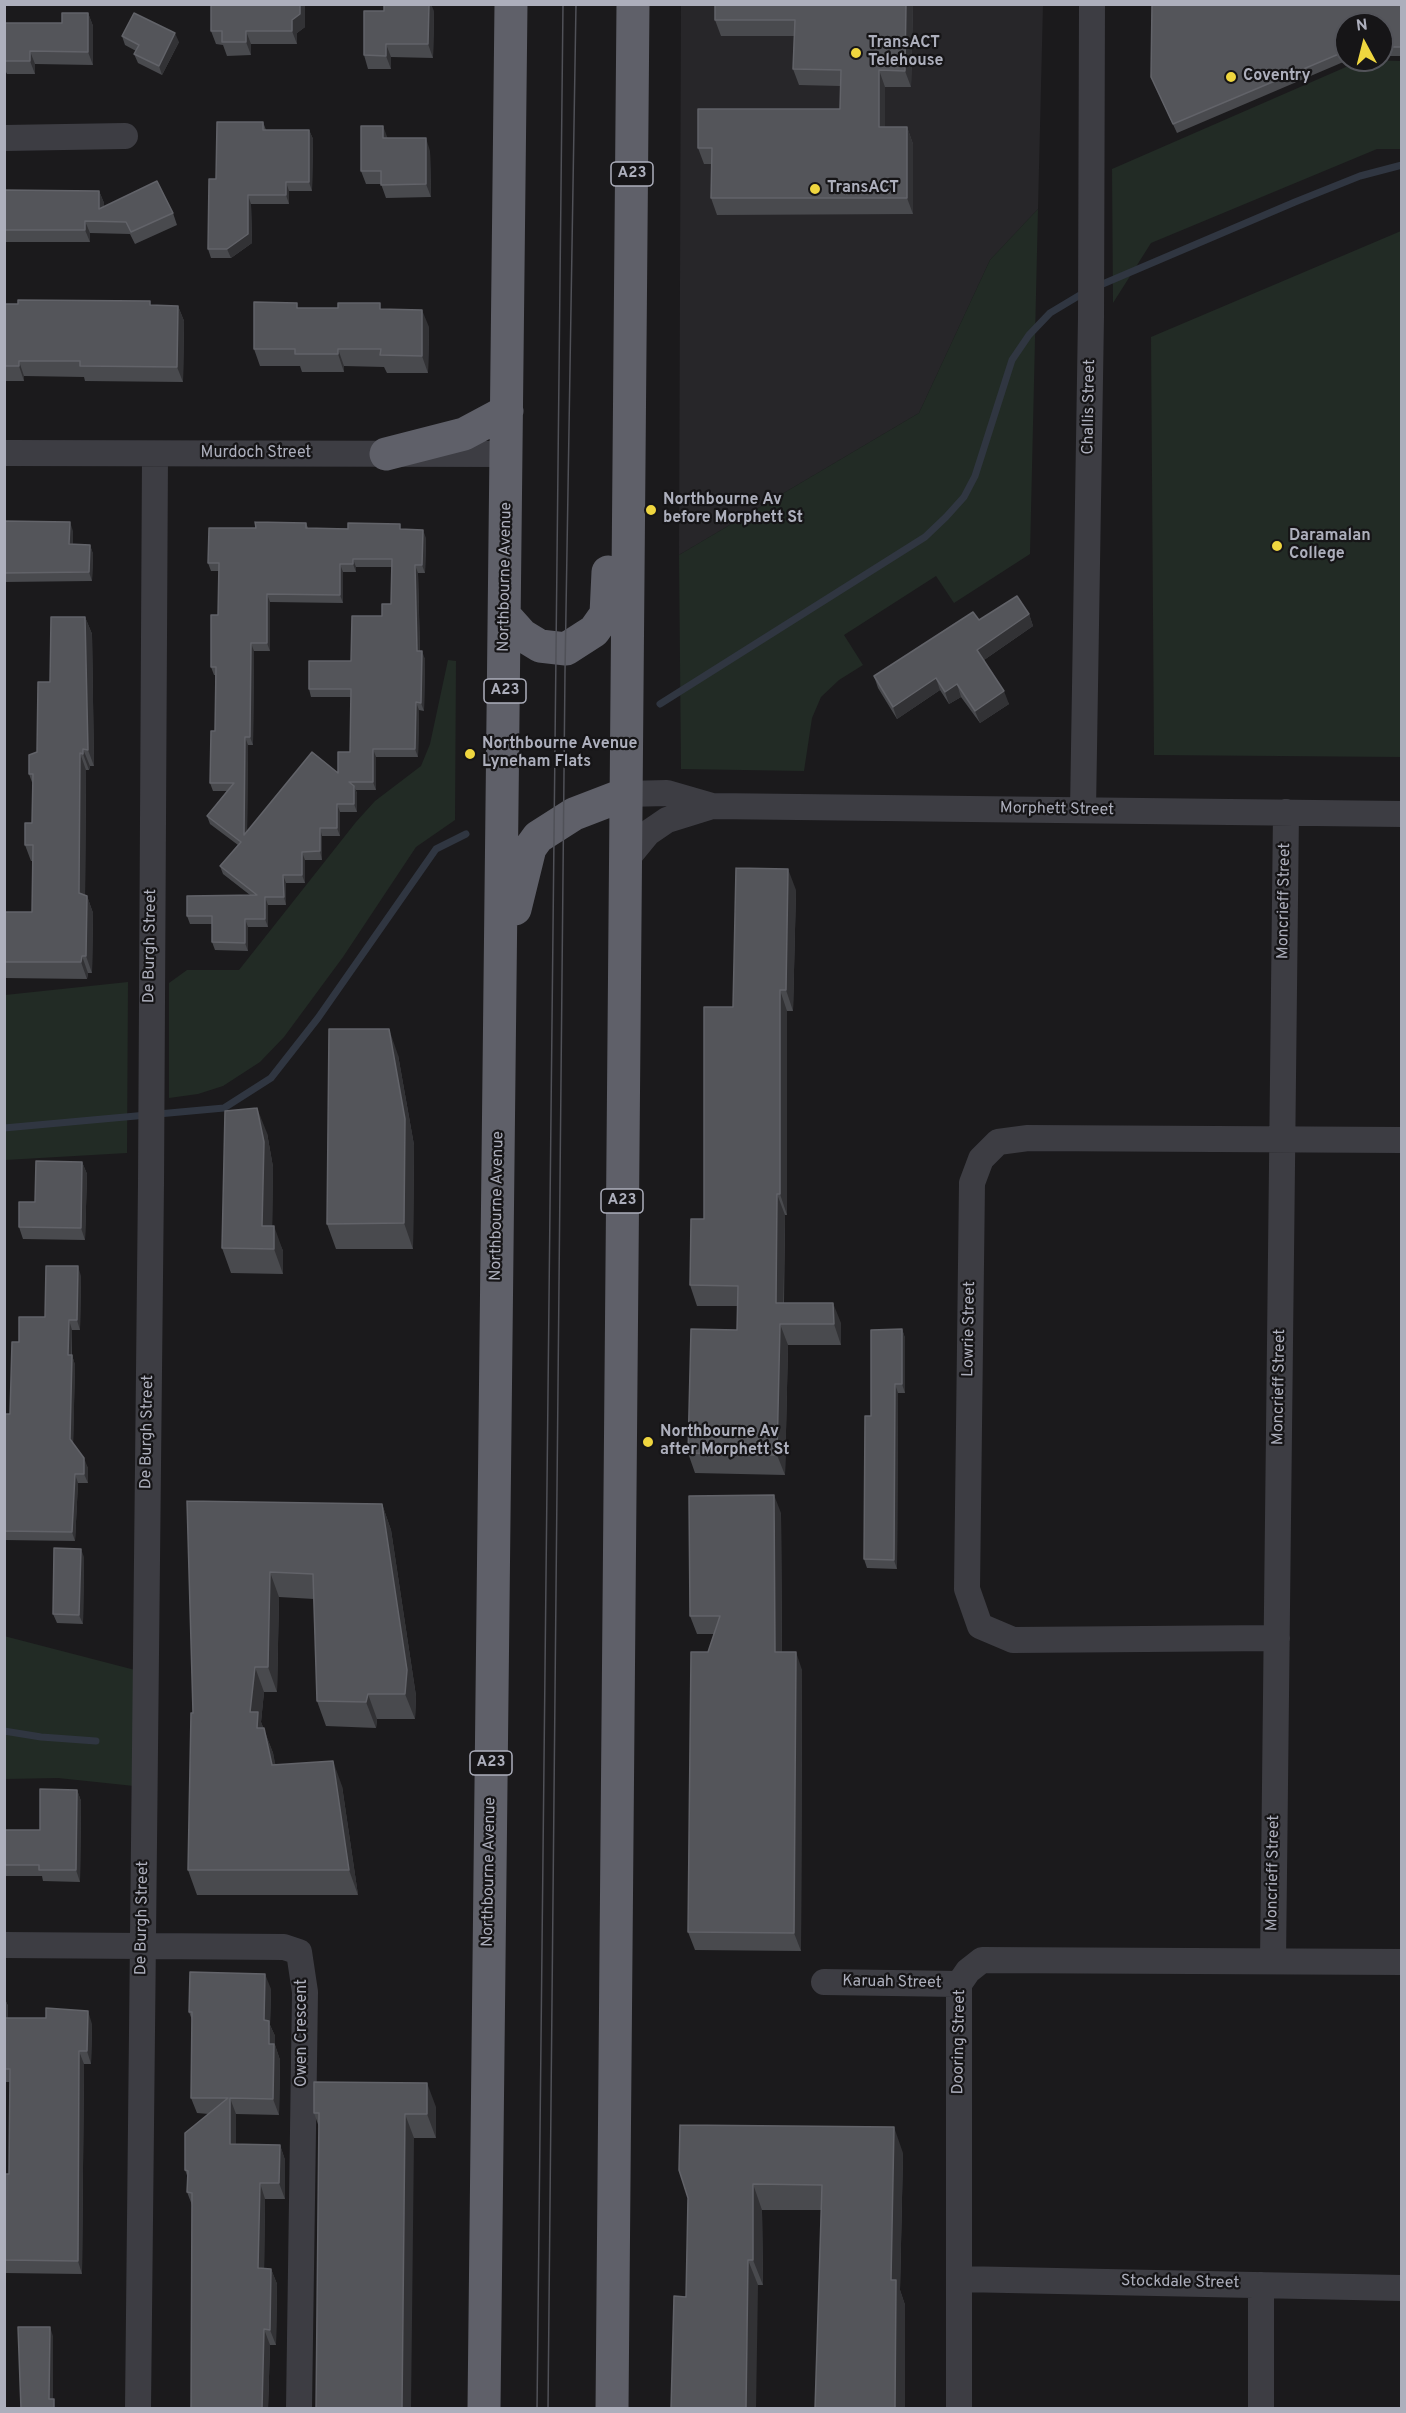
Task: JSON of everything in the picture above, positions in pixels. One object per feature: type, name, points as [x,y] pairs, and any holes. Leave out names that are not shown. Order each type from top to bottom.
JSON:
[{"type":"highway","name":"Northbourne Avenue","points":[[484,2409],[506,616],[511,4]]},
{"type":"highway","name":"A23","points":[[612,2409],[633,4]]},
{"type":"highway","points":[[506,616],[522,635],[540,646],[566,649],[594,631],[606,614],[609,529],[630,343]]},
{"type":"highway","points":[[386,454],[464,434],[507,411]]},
{"type":"highway","points":[[502,928],[518,904],[530,848],[538,837],[574,814],[626,794]]},
{"type":"street","name":"Challis Street","points":[[1083,810],[1091,317],[1092,4]]},
{"type":"street","points":[[4,138],[125,136]]},
{"type":"street","name":"Murdoch Street","points":[[4,453],[507,454]]},
{"type":"street","name":"De Burgh Street","points":[[138,2409],[151,1149],[154,455]]},
{"type":"street","name":"Morphett Street","points":[[626,794],[667,793],[712,806],[1401,814]]},
{"type":"street","name":"Morphett Street","points":[[625,861],[648,833],[667,820],[712,806]]},
{"type":"street","name":"Moncrieff Street","points":[[1273,1961],[1286,812]]},
{"type":"street","name":"Lowrie Street","points":[[1276,1638],[1013,1640],[980,1626],[967,1589],[972,1183],[981,1159],[998,1142],[1028,1138],[1401,1140]]},
{"type":"street","name":"Owen Crescent","points":[[4,1945],[284,1947],[299,1952],[305,1992],[299,2409]]},
{"type":"street","name":"Dooring Street","points":[[959,2409],[959,1984],[968,1971],[982,1960],[1401,1962]]},
{"type":"street","name":"Karuah Street","points":[[824,1982],[959,1984]]},
{"type":"street","name":"Stockdale Street","points":[[959,2279],[1401,2288]]},
{"type":"street","points":[[1261,2285],[1261,2409]]},
{"type":"shaded area","points":[[681,5],[1043,5],[1038,209],[990,260],[919,413],[679,555]]},
{"type":"shaded area","points":[[1394,61],[1401,61],[1401,149],[1377,149],[1151,243],[1113,303],[1112,169],[1334,72],[1394,72]]},
{"type":"shaded area","points":[[1038,209],[1030,554],[954,603],[936,576],[844,635],[863,665],[839,680],[821,697],[812,718],[804,771],[681,769],[679,555],[919,413],[990,260]]},
{"type":"shaded area","name":"Daramalan College","points":[[1401,231],[1401,757],[1154,755],[1151,337]]},
{"type":"shaded area","points":[[448,660],[456,661],[455,820],[416,847],[343,957],[284,1037],[260,1062],[223,1086],[198,1094],[169,1098],[169,983],[187,970],[239,970],[356,822],[375,801],[421,766],[430,744]]},
{"type":"shaded area","points":[[128,982],[127,1153],[5,1160],[5,995]]},
{"type":"shaded area","points":[[4,1636],[135,1670],[134,1786],[58,1778],[5,1779]]},
{"type":"building","points":[[211,4],[300,4],[300,14],[292,20],[292,31],[246,31],[246,42],[222,42],[222,31],[211,31]]},
{"type":"building","points":[[384,4],[429,4],[428,44],[386,44],[386,56],[364,55],[364,11],[384,11]]},
{"type":"building","points":[[715,4],[906,4],[905,71],[879,70],[879,127],[907,127],[907,198],[711,198],[712,148],[698,148],[698,109],[840,109],[841,70],[793,69],[795,20],[715,20]]},
{"type":"building","name":"Coventry","points":[[1152,4],[1401,4],[1401,47],[1394,47],[1394,12],[1334,12],[1334,56],[1173,124],[1151,77]]},
{"type":"building","points":[[62,13],[88,13],[88,52],[30,51],[30,61],[4,61],[4,23],[62,23]]},
{"type":"building","points":[[134,13],[175,33],[159,66],[134,54],[139,45],[122,36]]},
{"type":"building","points":[[217,122],[263,122],[263,130],[309,130],[309,182],[286,182],[286,195],[248,195],[248,234],[227,249],[208,249],[209,179],[216,179]]},
{"type":"building","points":[[361,126],[383,126],[383,138],[426,138],[426,184],[381,185],[381,171],[361,171]]},
{"type":"building","points":[[157,181],[173,213],[131,232],[126,222],[85,221],[85,230],[4,230],[4,190],[99,191],[99,209]]},
{"type":"building","points":[[18,300],[150,301],[150,305],[178,306],[177,367],[80,366],[80,361],[19,361],[19,366],[4,366],[4,304],[18,304]]},
{"type":"building","points":[[254,302],[297,303],[297,308],[338,308],[338,303],[380,303],[380,309],[422,310],[422,356],[380,355],[381,349],[338,349],[338,354],[295,354],[295,349],[254,349]]},
{"type":"building","points":[[4,521],[70,522],[69,544],[90,545],[89,572],[4,573]]},
{"type":"building","points":[[255,522],[306,523],[306,528],[348,529],[348,523],[400,524],[400,529],[423,530],[422,565],[415,565],[417,651],[422,651],[421,703],[416,702],[415,749],[373,749],[373,782],[349,782],[354,786],[354,804],[337,804],[337,828],[320,828],[320,851],[302,852],[302,875],[283,875],[284,897],[265,897],[265,919],[245,919],[245,943],[212,942],[212,916],[187,916],[187,896],[257,895],[220,866],[241,842],[207,816],[234,783],[210,783],[211,731],[215,731],[216,667],[211,667],[211,615],[218,615],[219,563],[208,563],[209,528],[256,528]],"holes":[[[353,559],[392,559],[391,604],[382,604],[382,616],[352,616],[351,661],[309,661],[309,689],[351,689],[350,752],[338,752],[338,773],[312,752],[244,835],[245,737],[250,737],[251,643],[267,643],[267,594],[340,595],[340,564],[353,564]]]},
{"type":"building","points":[[1017,596],[1029,614],[977,650],[1004,691],[975,711],[957,684],[945,692],[936,678],[893,707],[874,676],[973,612],[979,620]]},
{"type":"building","points":[[51,617],[85,617],[88,750],[83,749],[83,754],[80,753],[79,893],[87,896],[86,956],[82,956],[81,962],[4,962],[4,912],[32,912],[33,845],[25,845],[25,823],[32,823],[33,774],[29,774],[29,755],[37,752],[38,682],[50,682]]},
{"type":"building","points":[[736,868],[788,869],[786,990],[780,990],[780,1194],[777,1194],[776,1303],[833,1303],[834,1324],[780,1324],[777,1455],[688,1453],[691,1329],[737,1330],[738,1286],[690,1285],[691,1219],[704,1219],[704,1007],[733,1007]]},
{"type":"building","points":[[329,1029],[389,1029],[405,1119],[404,1223],[327,1224]]},
{"type":"building","points":[[257,1108],[264,1142],[262,1226],[274,1226],[274,1249],[222,1248],[225,1111]]},
{"type":"building","points":[[36,1161],[82,1162],[81,1228],[19,1227],[19,1202],[35,1202]]},
{"type":"building","points":[[46,1266],[78,1266],[77,1320],[69,1320],[68,1355],[72,1355],[70,1439],[84,1458],[84,1474],[75,1474],[72,1532],[4,1531],[4,1414],[10,1414],[12,1342],[19,1342],[19,1317],[45,1317]]},
{"type":"building","points":[[902,1329],[902,1384],[895,1384],[894,1560],[864,1559],[865,1416],[871,1416],[871,1330]]},
{"type":"building","points":[[774,1495],[775,1652],[796,1652],[794,1933],[688,1932],[691,1652],[708,1652],[720,1616],[690,1616],[689,1496]]},
{"type":"building","points":[[187,1501],[382,1504],[407,1670],[405,1694],[368,1694],[366,1702],[317,1701],[313,1574],[270,1572],[268,1667],[255,1667],[250,1712],[258,1712],[257,1728],[264,1728],[272,1765],[333,1761],[349,1870],[188,1870],[191,1713],[193,1713]]},
{"type":"building","points":[[54,1548],[81,1549],[79,1615],[53,1614]]},
{"type":"building","points":[[40,1789],[77,1790],[76,1870],[39,1870],[39,1865],[4,1865],[4,1830],[40,1830]]},
{"type":"building","points":[[190,1972],[265,1974],[264,2020],[269,2021],[269,2044],[274,2044],[273,2099],[230,2098],[230,2144],[280,2145],[279,2183],[260,2183],[258,2268],[271,2269],[270,2330],[264,2329],[262,2409],[191,2409],[192,2193],[187,2192],[185,2133],[228,2098],[191,2098]]},
{"type":"building","points":[[46,2008],[88,2011],[87,2051],[79,2051],[78,2261],[4,2260],[4,2174],[9,2174],[10,2069],[4,2069],[4,2018],[46,2018]]},
{"type":"building","points":[[314,2082],[427,2083],[427,2114],[405,2114],[402,2409],[316,2409],[319,2113],[314,2113]]},
{"type":"building","points":[[680,2125],[894,2127],[891,2280],[896,2280],[895,2409],[815,2409],[822,2185],[753,2184],[753,2260],[748,2260],[746,2409],[671,2409],[674,2296],[686,2297],[688,2198],[679,2170]]},
{"type":"building","points":[[18,2327],[50,2327],[49,2399],[54,2399],[54,2409],[21,2409]]},
{"type":"waterway","points":[[1098,286],[1360,176],[1402,165]]},
{"type":"waterway","points":[[660,704],[925,537],[946,517],[964,497],[975,476],[1012,360],[1029,335],[1050,313],[1085,292]]},
{"type":"waterway","points":[[4,1128],[224,1108],[271,1078],[318,1018],[436,849],[466,834]]},
{"type":"waterway","points":[[4,1731],[41,1737],[96,1741]]},
{"type":"tram line","points":[[537,2408],[563,4]]},
{"type":"tram line","points":[[548,2408],[565,671],[576,4]]},
{"type":"place","name":"TransACT Telehouse","points":[[856,53]]},
{"type":"place","name":"Coventry","points":[[1231,77]]},
{"type":"place","name":"TransACT","points":[[815,189]]},
{"type":"place","name":"Northbourne Av before Morphett St","points":[[651,510]]},
{"type":"place","name":"Daramalan College","points":[[1277,546]]},
{"type":"place","name":"Northbourne Avenue Lyneham Flats","points":[[470,754]]},
{"type":"place","name":"Northbourne Av after Morphett St","points":[[648,1442]]}]
